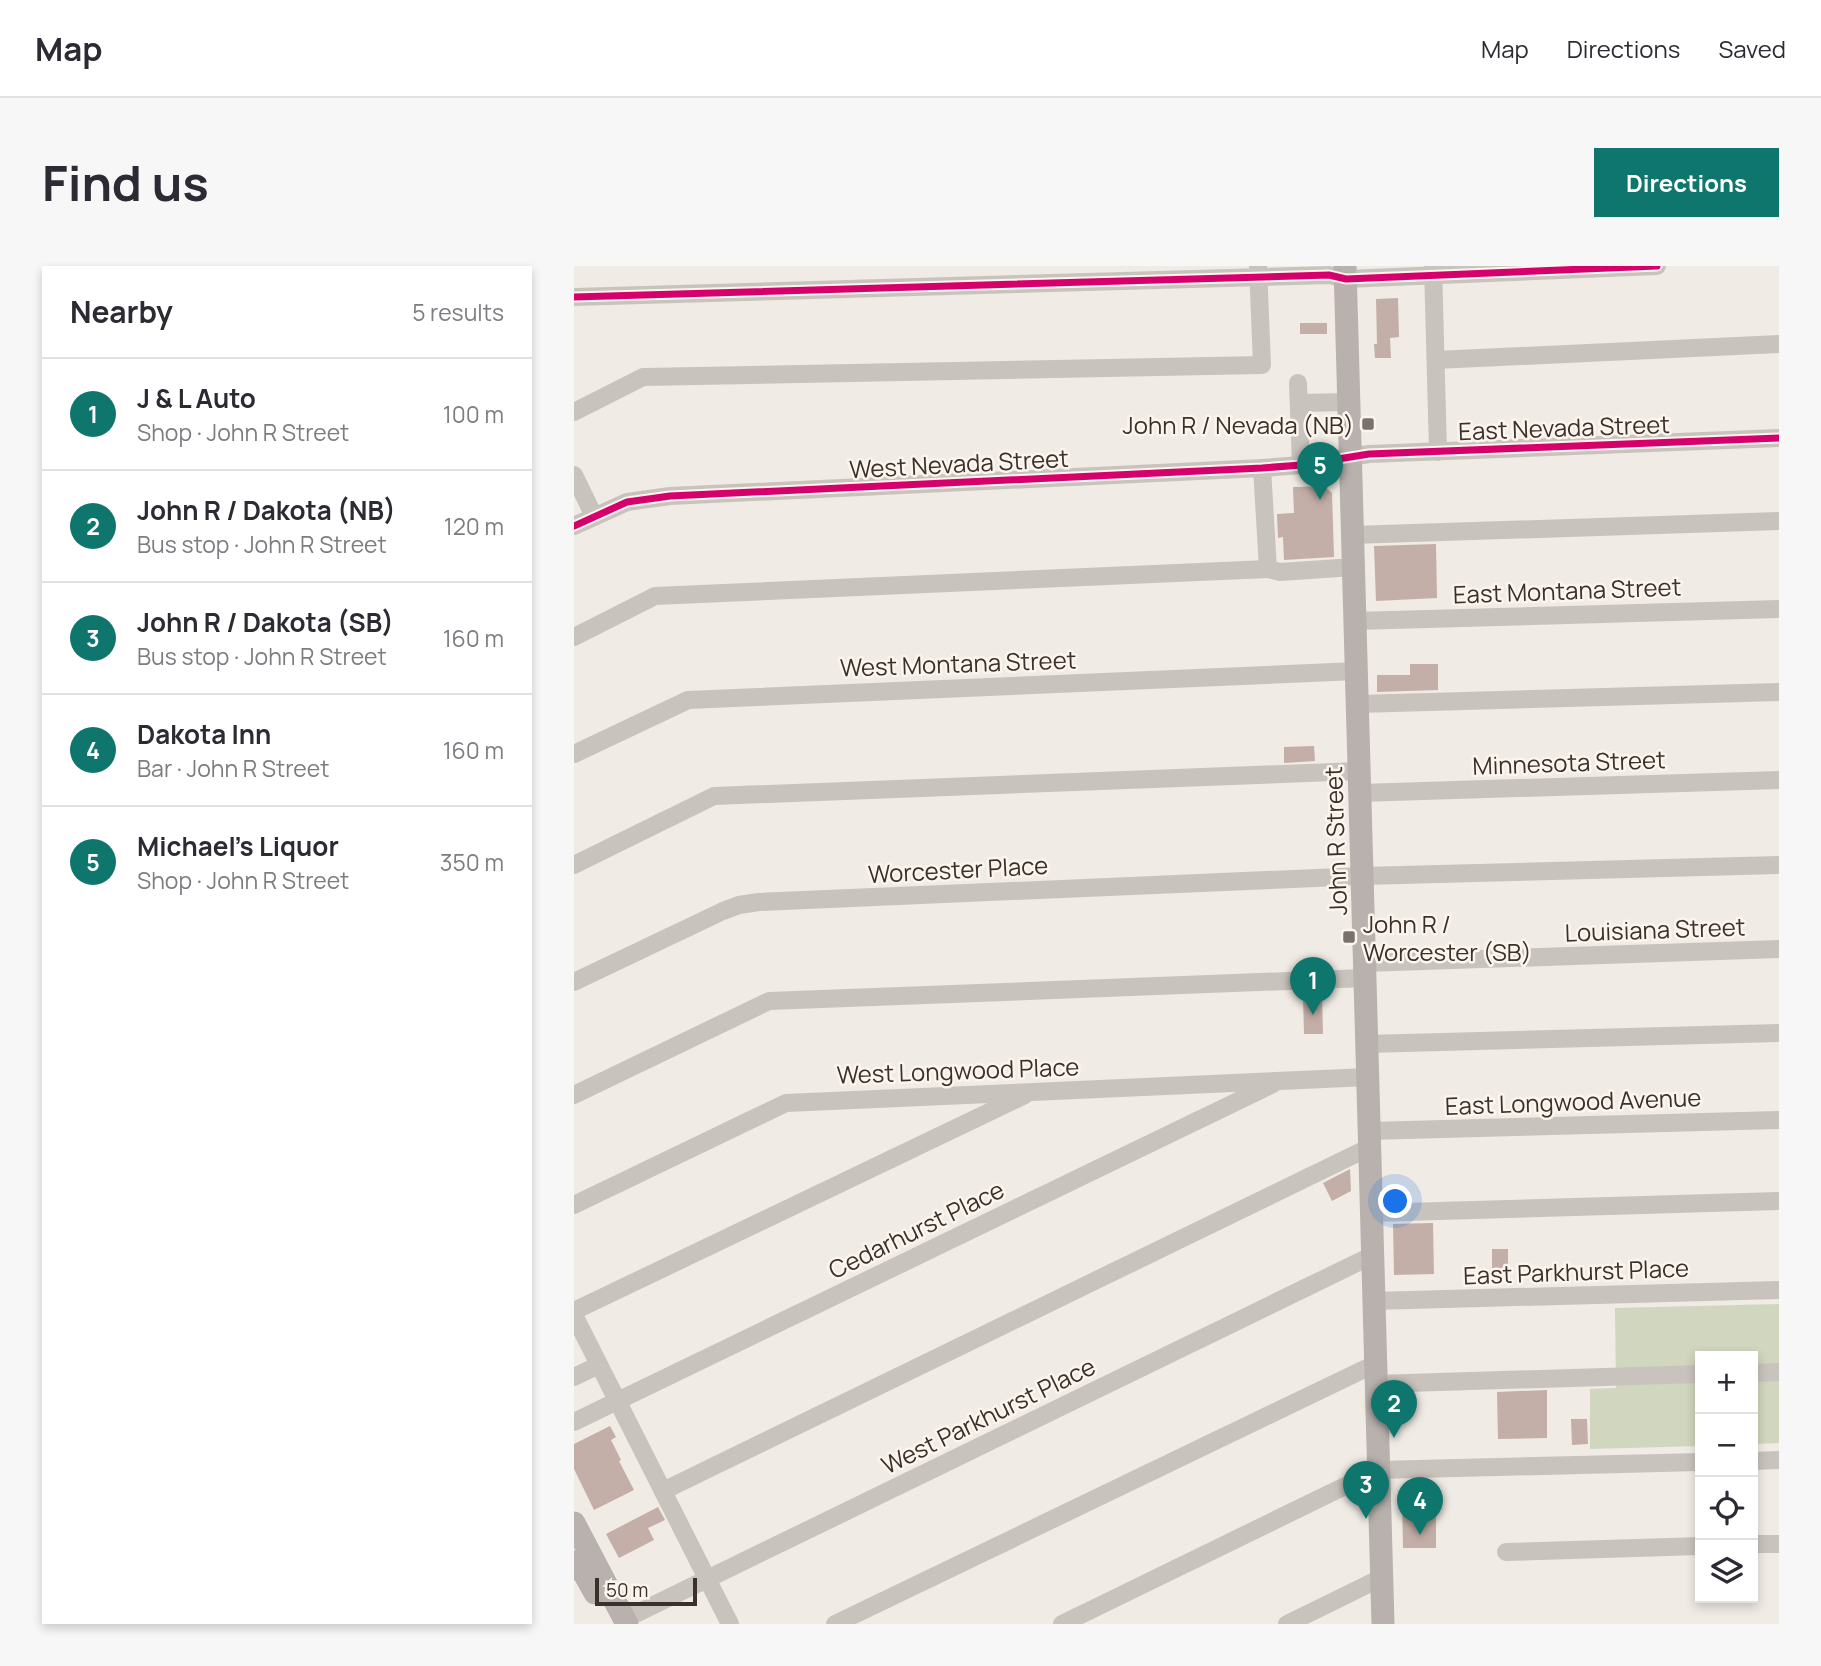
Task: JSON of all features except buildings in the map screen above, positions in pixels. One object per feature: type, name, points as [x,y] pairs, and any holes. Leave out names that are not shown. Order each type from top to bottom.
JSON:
[{"type":"main road","name":"John R Street","points":[[1346,272],[1382,1624]]},
{"type":"main road","points":[[574,1523],[623,1623]]},
{"type":"main road","points":[[574,1562],[623,1623]]},
{"type":"street","points":[[574,297],[1258,272],[1329,275],[1346,272],[1657,266]]},
{"type":"street","points":[[1434,270],[1438,452]]},
{"type":"street","points":[[574,412],[643,377],[1262,365],[1258,272]]},
{"type":"street","points":[[1436,360],[1779,344]]},
{"type":"street","points":[[1298,383],[1301,465]]},
{"type":"street","points":[[1299,403],[1349,402]]},
{"type":"street","name":"East Nevada Street","points":[[1351,456],[1779,438]]},
{"type":"street","name":"West Nevada Street","points":[[574,526],[627,502],[670,496],[1262,468],[1301,465],[1351,456]]},
{"type":"street","points":[[1262,468],[1268,569]]},
{"type":"street","points":[[574,475],[594,516]]},
{"type":"street","points":[[1353,535],[1779,521]]},
{"type":"street","points":[[574,637],[655,596],[1354,567]]},
{"type":"street","name":"East Montana Street","points":[[1355,621],[1779,609]]},
{"type":"street","name":"West Montana Street","points":[[574,754],[688,700],[1357,671]]},
{"type":"street","points":[[1357,704],[1779,692]]},
{"type":"street","name":"Minnesota Street","points":[[574,865],[714,796],[1360,782],[1442,790],[1779,780]]},
{"type":"street","name":"Worcester Place","points":[[574,982],[738,905],[773,901],[1362,876],[1779,865]]},
{"type":"street","name":"Louisiana Street","points":[[574,1096],[769,1001],[1779,949]]},
{"type":"street","points":[[1367,1044],[1779,1033]]},
{"type":"street","name":"West Longwood Place","points":[[574,1205],[786,1102],[1368,1077]]},
{"type":"street","name":"Cedarhurst Place","points":[[574,1422],[1279,1081]]},
{"type":"street","points":[[730,1624],[574,1313],[1033,1091]]},
{"type":"street","name":"East Longwood Avenue","points":[[1370,1139],[1779,1119]]},
{"type":"street","points":[[663,1490],[1370,1139]]},
{"type":"street","points":[[1371,1213],[1779,1201]]},
{"type":"street","name":"West Parkhurst Place","points":[[623,1623],[708,1578],[1373,1255]]},
{"type":"street","name":"East Parkhurst Place","points":[[1374,1301],[1779,1290]]},
{"type":"street","points":[[574,1377],[599,1364]]},
{"type":"street","points":[[1758,1373],[1779,1372]]},
{"type":"street","points":[[835,1624],[1376,1374],[1695,1374]]},
{"type":"street","points":[[1758,1461],[1779,1460]]},
{"type":"street","points":[[1062,1624],[1378,1470],[1695,1462]]},
{"type":"street","points":[[1758,1545],[1779,1544]]},
{"type":"street","points":[[1506,1552],[1695,1546]]},
{"type":"street","points":[[1287,1624],[1381,1578]]},
{"type":"green space","points":[[1779,1304],[1779,1443],[1758,1444],[1758,1351],[1695,1351],[1695,1446],[1590,1449],[1590,1389],[1616,1388],[1615,1308]]},
{"type":"cycle path","points":[[574,297],[1329,275],[1346,279],[1657,266]]},
{"type":"cycle path","points":[[574,526],[627,502],[670,496],[1262,468],[1369,454],[1779,438]]},
{"type":"place","name":"John R / Nevada (NB)","points":[[1368,424]]},
{"type":"place","name":"Michael's Liquor","points":[[1320,500]]},
{"type":"place","name":"John R / Worcester (SB)","points":[[1349,937]]},
{"type":"place","name":"J & L Auto","points":[[1313,1015]]},
{"type":"place","name":"John R / Dakota (NB)","points":[[1394,1438]]},
{"type":"place","name":"John R / Dakota (SB)","points":[[1366,1519]]},
{"type":"place","name":"Dakota Inn","points":[[1420,1535]]}]
